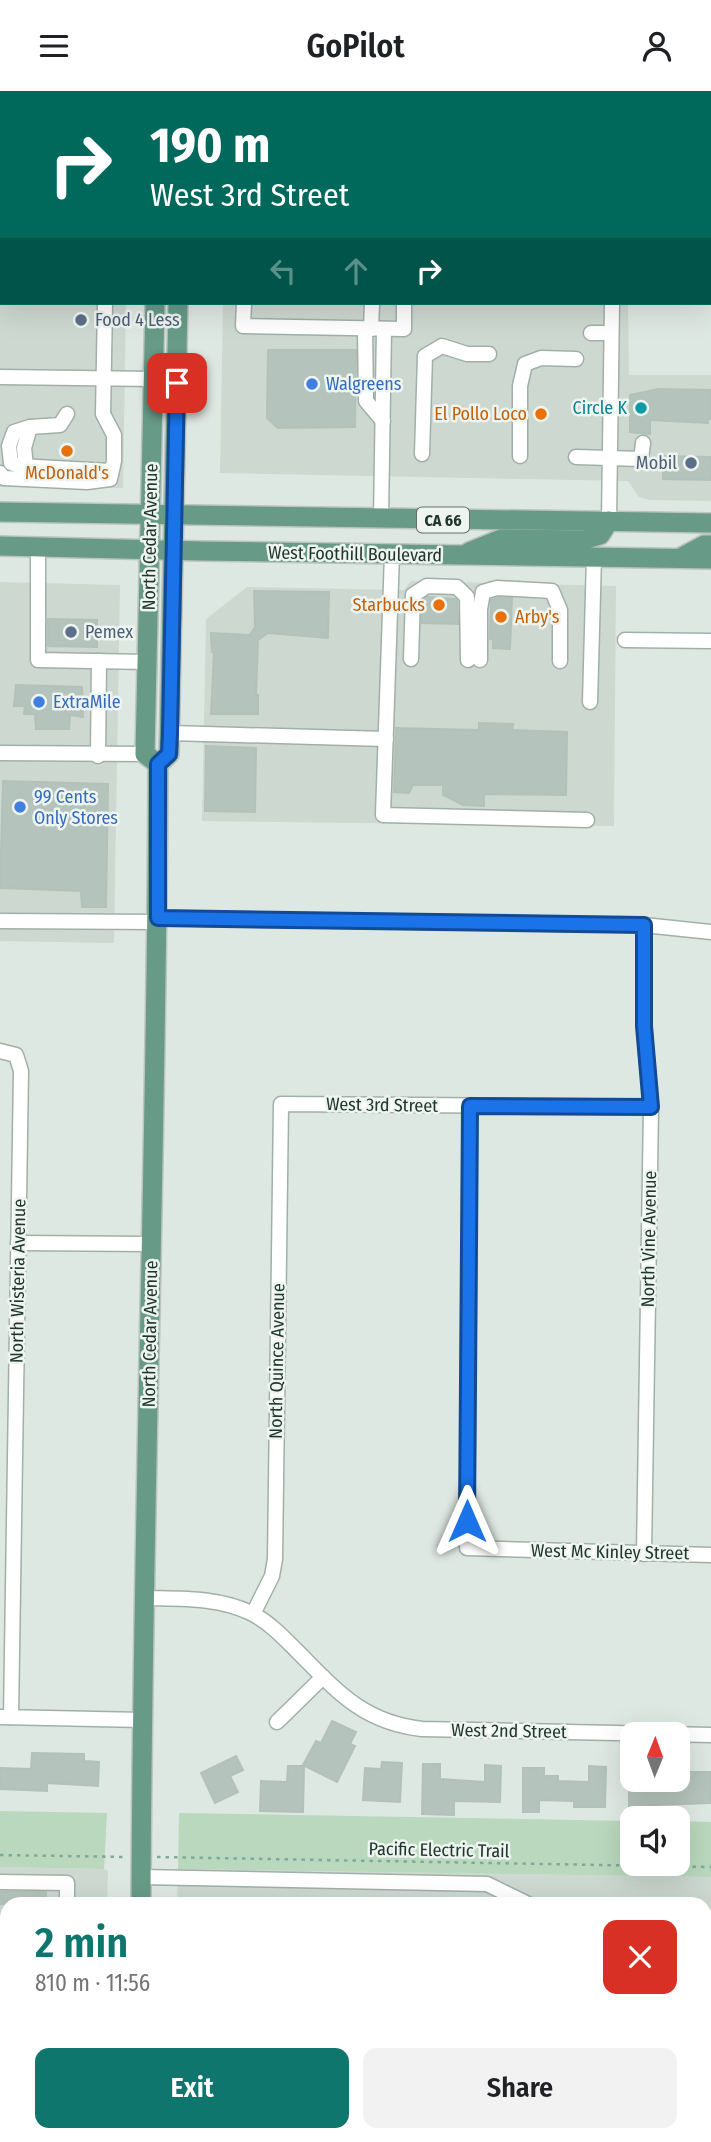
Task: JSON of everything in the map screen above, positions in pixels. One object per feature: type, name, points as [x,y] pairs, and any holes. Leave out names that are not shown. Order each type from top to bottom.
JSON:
[{"type":"main road","name":"North Cedar Avenue","points":[[141,1897],[150,1244],[158,920],[147,662],[155,305]]},
{"type":"main road","name":"North Cedar Avenue","points":[[151,759],[169,754],[178,305]]},
{"type":"main road","name":"West Foothill Boulevard","points":[[0,512],[711,523]]},
{"type":"main road","points":[[461,555],[500,538],[584,540],[600,535],[609,521]]},
{"type":"main road","name":"West Foothill Boulevard","points":[[0,545],[711,559]]},
{"type":"main road","points":[[679,558],[704,545],[711,545]]},
{"type":"street","points":[[0,473],[4,478],[87,482],[110,479],[114,461],[114,435],[103,414],[105,305]]},
{"type":"street","points":[[244,305],[243,326],[374,329],[404,329],[404,305]]},
{"type":"street","points":[[372,305],[374,329],[366,401],[383,421],[381,519]]},
{"type":"street","points":[[609,521],[612,305]]},
{"type":"street","points":[[591,333],[611,333]]},
{"type":"street","points":[[422,454],[425,356],[442,346],[467,354],[489,353]]},
{"type":"street","points":[[520,456],[520,386],[525,364],[541,358],[576,359]]},
{"type":"street","points":[[0,378],[154,379]]},
{"type":"street","points":[[67,414],[60,425],[30,427],[14,432],[9,446],[11,463],[112,471]]},
{"type":"street","points":[[576,457],[641,459],[643,443]]},
{"type":"street","points":[[38,547],[38,660],[147,662]]},
{"type":"street","points":[[392,554],[383,815],[587,820]]},
{"type":"street","points":[[590,702],[594,557]]},
{"type":"street","points":[[411,659],[413,595],[427,586],[457,587],[467,597],[474,660],[483,592],[497,588],[552,591],[560,610],[560,661]]},
{"type":"street","points":[[625,639],[711,641]]},
{"type":"street","points":[[98,756],[99,661]]},
{"type":"street","points":[[170,733],[386,739]]},
{"type":"street","points":[[0,754],[151,759]]},
{"type":"street","points":[[0,921],[644,925],[711,932]]},
{"type":"street","name":"North Vine Avenue","points":[[644,925],[644,1026],[651,1107],[645,1554]]},
{"type":"street","name":"North Wisteria Avenue","points":[[0,1051],[16,1055],[21,1071],[6,1717]]},
{"type":"street","name":"West 3rd Street","points":[[281,1104],[651,1107]]},
{"type":"street","name":"North Quince Avenue","points":[[253,1614],[272,1576],[275,1559],[281,1104]]},
{"type":"street","name":"West Mc Kinley Street","points":[[470,1106],[467,1548],[711,1555]]},
{"type":"street","points":[[19,1243],[150,1244]]},
{"type":"street","name":"West 2nd Street","points":[[145,1598],[207,1600],[253,1614],[278,1632],[348,1700],[381,1720],[401,1726],[422,1729],[711,1735]]},
{"type":"street","points":[[277,1722],[323,1677]]},
{"type":"street","points":[[6,1717],[144,1720]]},
{"type":"street","points":[[141,1877],[487,1884],[513,1897]]},
{"type":"street","points":[[0,1882],[67,1883],[67,1897]]},
{"type":"path","points":[[0,1855],[108,1856]]},
{"type":"path","name":"Pacific Electric Trail","points":[[167,1858],[711,1867]]},
{"type":"shaded area","points":[[0,305],[126,305],[123,488],[0,487]]},
{"type":"shaded area","points":[[223,305],[628,305],[629,375],[711,375],[711,501],[650,500],[639,497],[628,481],[220,473]]},
{"type":"shaded area","points":[[411,581],[616,586],[614,826],[202,821],[206,619],[247,587],[404,590]]},
{"type":"shaded area","points":[[0,582],[120,585],[114,943],[0,941]]},
{"type":"shaded area","points":[[0,1867],[108,1871],[107,1897],[0,1897]]},
{"type":"shaded area","points":[[178,1869],[711,1877],[711,1897],[177,1897]]},
{"type":"green space","points":[[0,1811],[107,1813],[104,1869],[0,1867]]},
{"type":"green space","points":[[179,1813],[620,1821],[620,1876],[178,1869]]},
{"type":"green space","points":[[690,1821],[711,1822],[711,1877],[644,1876],[690,1876]]},
{"type":"building","name":"Walgreens","points":[[268,350],[356,350],[355,427],[278,428],[267,418]]},
{"type":"building","name":"Circle K","points":[[658,389],[711,390],[711,419],[707,419],[708,423],[650,420],[650,434],[630,432],[630,395]]},
{"type":"building","points":[[663,456],[711,457],[711,480],[663,479]]},
{"type":"building","points":[[254,591],[329,592],[328,638],[268,633],[258,640],[258,714],[211,714],[214,652],[211,633],[250,635],[255,627]]},
{"type":"building","name":"Starbucks","points":[[427,597],[455,599],[458,624],[422,623],[422,600]]},
{"type":"building","name":"Arby's","points":[[512,598],[510,649],[493,648],[493,638],[490,639],[491,600]]},
{"type":"building","points":[[48,619],[97,620],[97,647],[48,646]]},
{"type":"building","points":[[16,685],[82,687],[83,717],[70,715],[69,729],[36,729],[35,714],[24,714],[25,706],[14,706]]},
{"type":"building","points":[[479,723],[513,724],[512,730],[567,732],[566,795],[484,794],[484,806],[463,805],[443,795],[443,785],[413,785],[409,793],[394,792],[396,728],[479,730]]},
{"type":"building","points":[[206,746],[256,748],[255,812],[205,811]]},
{"type":"building","points":[[3,781],[108,784],[106,907],[82,907],[81,891],[0,888]]},
{"type":"building","points":[[332,1721],[356,1732],[350,1744],[355,1746],[337,1782],[303,1765],[316,1741],[321,1743]]},
{"type":"building","points":[[32,1753],[84,1754],[84,1761],[99,1762],[98,1786],[47,1783],[47,1791],[0,1789],[0,1768],[31,1769]]},
{"type":"building","points":[[236,1756],[243,1770],[230,1776],[238,1792],[215,1803],[201,1773]]},
{"type":"building","points":[[382,1762],[402,1763],[400,1802],[363,1800],[365,1768],[381,1769]]},
{"type":"building","points":[[423,1764],[440,1764],[440,1779],[485,1782],[485,1765],[501,1766],[500,1802],[454,1801],[454,1815],[422,1814]]},
{"type":"building","points":[[288,1766],[304,1766],[303,1812],[260,1811],[261,1781],[287,1782]]},
{"type":"building","points":[[589,1766],[606,1767],[605,1807],[574,1807],[574,1801],[539,1800],[539,1812],[523,1812],[523,1768],[544,1768],[544,1776],[558,1776],[558,1781],[589,1782]]},
{"type":"building","points":[[690,1772],[710,1772],[710,1803],[629,1806],[629,1792],[690,1792]]},
{"type":"building","points":[[0,1892],[46,1892],[46,1897],[0,1897]]},
{"type":"place","name":"Food 4 Less","points":[[81,320]]},
{"type":"place","name":"Walgreens","points":[[312,384]]},
{"type":"place","name":"Circle K","points":[[641,408]]},
{"type":"place","name":"El Pollo Loco","points":[[541,414]]},
{"type":"place","name":"McDonald's","points":[[67,451]]},
{"type":"place","name":"Mobil","points":[[691,463]]},
{"type":"place","name":"Starbucks","points":[[439,605]]},
{"type":"place","name":"Arby's","points":[[501,617]]},
{"type":"place","name":"Pemex","points":[[71,632]]},
{"type":"place","name":"ExtraMile","points":[[39,702]]},
{"type":"place","name":"99 Cents Only Stores","points":[[20,807]]},
{"type":"route","points":[[177,383],[169,754],[158,764],[158,918],[644,925],[644,1026],[651,1107],[470,1106],[467,1521]]}]
